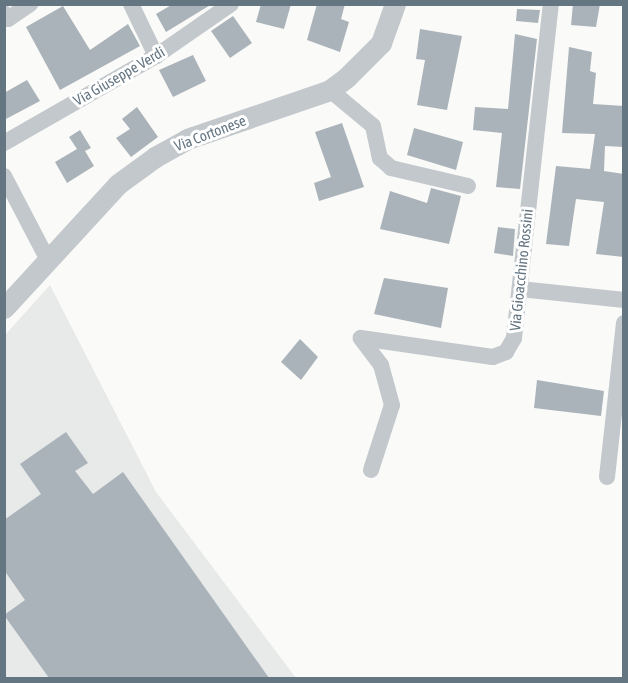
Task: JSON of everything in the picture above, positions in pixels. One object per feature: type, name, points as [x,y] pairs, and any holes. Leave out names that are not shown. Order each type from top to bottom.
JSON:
[{"type":"street","points":[[4,13],[8,19],[30,4]]},
{"type":"street","points":[[131,4],[156,56]]},
{"type":"street","name":"Via Giuseppe Verdi","points":[[4,143],[156,56],[231,4]]},
{"type":"street","name":"Via Cortonese","points":[[4,309],[118,184],[154,157],[187,139],[330,90],[369,60],[381,44],[394,4]]},
{"type":"street","name":"Via Gioacchino Rossini","points":[[371,470],[392,405],[381,365],[361,338],[493,357],[506,352],[514,338],[551,4]]},
{"type":"street","points":[[330,90],[373,126],[380,158],[391,168],[468,186]]},
{"type":"street","points":[[4,176],[48,260]]},
{"type":"street","points":[[520,289],[624,300]]},
{"type":"street","points":[[607,477],[624,323]]},
{"type":"shaded area","points":[[50,285],[156,492],[296,678],[5,678],[5,335]]},
{"type":"building","points":[[173,4],[212,4],[166,32],[156,14]]},
{"type":"building","points":[[261,4],[291,4],[284,29],[256,22]]},
{"type":"building","points":[[317,4],[345,4],[341,19],[349,22],[340,52],[307,40]]},
{"type":"building","points":[[573,4],[600,4],[596,27],[571,25]]},
{"type":"building","points":[[63,6],[90,50],[128,24],[140,46],[60,90],[26,27]]},
{"type":"building","points":[[517,9],[540,10],[538,23],[516,21]]},
{"type":"building","points":[[233,16],[252,43],[230,58],[211,31]]},
{"type":"building","points":[[420,29],[462,36],[447,110],[417,105],[425,60],[416,59]]},
{"type":"building","points":[[515,34],[537,39],[520,189],[496,187],[502,133],[473,130],[475,107],[508,109]]},
{"type":"building","points":[[569,47],[592,52],[590,71],[596,73],[593,104],[624,106],[624,147],[605,146],[604,171],[624,174],[624,257],[596,254],[604,202],[576,199],[569,246],[546,244],[556,166],[590,169],[595,134],[562,133]]},
{"type":"building","points":[[193,55],[206,81],[173,97],[159,70]]},
{"type":"building","points":[[27,80],[40,101],[4,120],[4,93]]},
{"type":"building","points":[[137,107],[158,137],[131,157],[116,138],[130,129],[122,119]]},
{"type":"building","points":[[342,123],[364,187],[319,201],[314,183],[331,177],[315,132]]},
{"type":"building","points":[[414,128],[463,142],[456,170],[407,155]]},
{"type":"building","points":[[80,130],[91,148],[85,151],[94,166],[67,183],[55,162],[77,149],[69,137]]},
{"type":"building","points":[[431,188],[461,196],[449,244],[380,229],[390,191],[427,203]]},
{"type":"building","points":[[498,227],[515,229],[513,256],[494,253]]},
{"type":"building","points":[[384,278],[448,288],[441,328],[374,314]]},
{"type":"building","points":[[300,339],[318,357],[301,380],[281,362]]},
{"type":"building","points":[[537,380],[604,391],[601,416],[534,408]]},
{"type":"building","points":[[66,432],[88,463],[75,471],[93,494],[123,472],[269,678],[49,678],[4,615],[25,600],[4,570],[4,520],[41,494],[20,464]]}]
